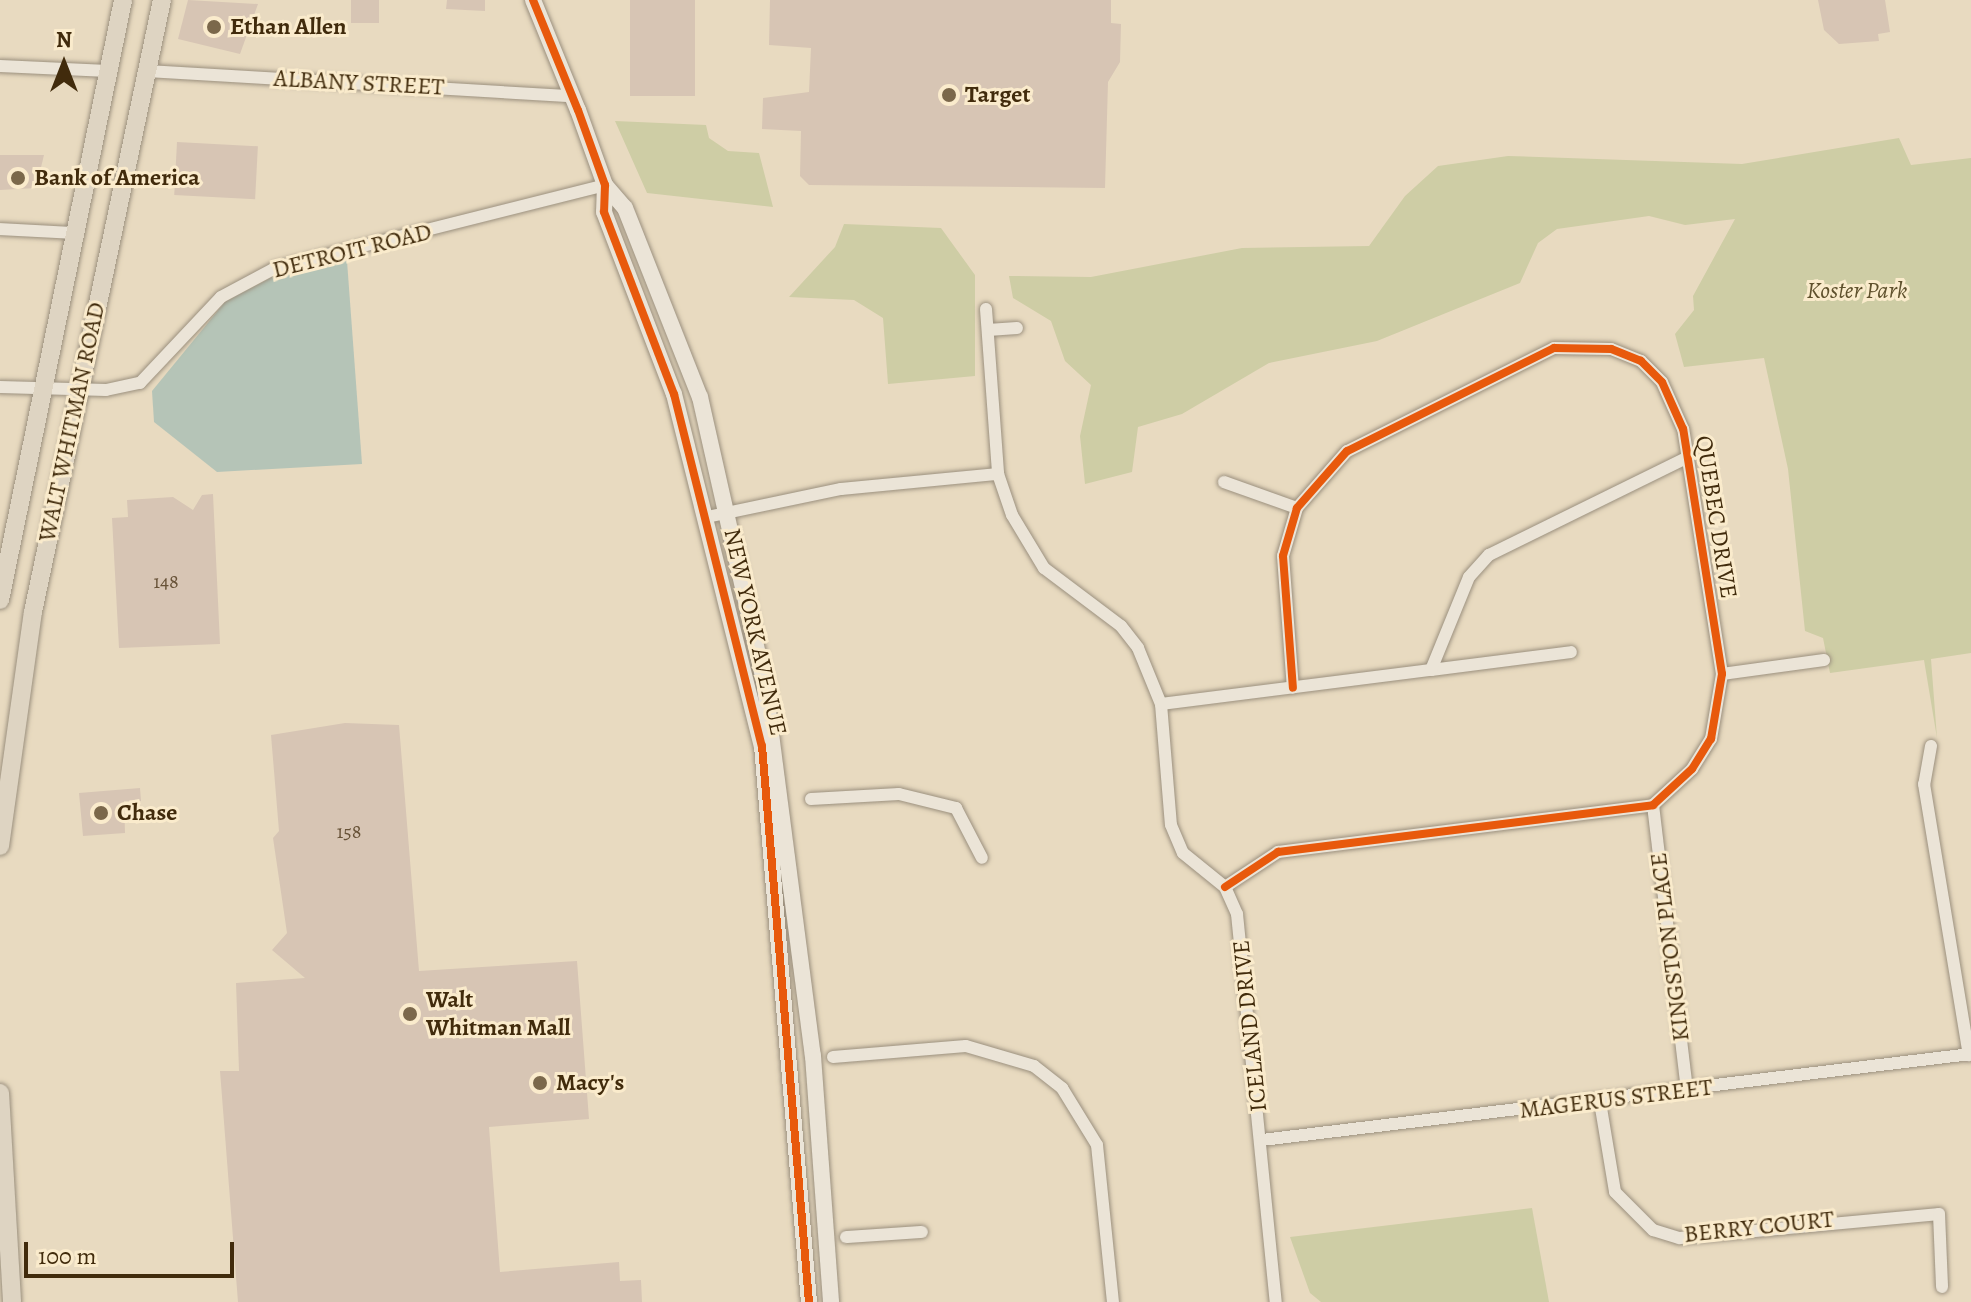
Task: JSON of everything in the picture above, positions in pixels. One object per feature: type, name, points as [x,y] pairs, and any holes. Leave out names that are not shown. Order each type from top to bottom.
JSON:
[{"type":"main road","name":"WALT WHITMAN ROAD","points":[[0,600],[5,545],[43,388],[123,0]]},
{"type":"main road","name":"WALT WHITMAN ROAD","points":[[0,846],[5,771],[78,389],[162,0]]},
{"type":"main road","points":[[0,1093],[12,1302]]},
{"type":"street","name":"NEW YORK AVENUE","points":[[533,0],[605,185],[625,208],[700,397],[729,513],[776,743],[813,1056],[831,1302]]},
{"type":"street","points":[[0,66],[108,71]]},
{"type":"street","name":"ALBANY STREET","points":[[147,71],[571,96]]},
{"type":"street","name":"NEW YORK AVENUE","points":[[605,185],[604,212],[674,394],[762,746],[809,1302]]},
{"type":"street","name":"DETROIT ROAD","points":[[0,387],[78,389],[140,383],[221,297],[275,268],[605,185]]},
{"type":"street","points":[[0,229],[75,233]]},
{"type":"street","points":[[986,309],[998,474],[1012,515],[1044,568],[1121,626],[1161,704],[1171,825],[1183,853],[1225,887],[1278,852],[1653,805]]},
{"type":"street","points":[[988,330],[1017,328]]},
{"type":"street","name":"QUEBEC DRIVE","points":[[1293,688],[1282,592],[1297,508],[1320,477],[1376,432],[1554,348],[1611,349],[1641,361],[1675,403],[1688,457],[1722,674],[1711,739],[1692,769],[1653,805]]},
{"type":"street","points":[[1431,670],[1469,577],[1489,555],[1688,457]]},
{"type":"street","points":[[707,517],[841,489],[998,474]]},
{"type":"street","points":[[1224,482],[1297,508]]},
{"type":"street","points":[[1161,704],[1571,652]]},
{"type":"street","points":[[1722,674],[1824,660]]},
{"type":"street","points":[[1931,746],[1924,784],[1970,1054]]},
{"type":"street","points":[[811,799],[899,794],[956,808],[982,858]]},
{"type":"street","name":"KINGSTON PLACE","points":[[1653,805],[1687,1089]]},
{"type":"street","name":"ICELAND DRIVE","points":[[1225,887],[1244,944],[1276,1302]]},
{"type":"street","points":[[833,1057],[966,1046],[1034,1066],[1062,1088],[1097,1145],[1113,1302]]},
{"type":"street","name":"MAGERUS STREET","points":[[1262,1140],[1600,1102],[1970,1054]]},
{"type":"street","name":"BERRY COURT","points":[[1600,1102],[1615,1192],[1653,1230],[1680,1238],[1939,1214],[1942,1287]]},
{"type":"street","points":[[846,1237],[922,1232]]},
{"type":"green space","points":[[615,121],[706,125],[709,138],[728,151],[759,153],[773,207],[647,193]]},
{"type":"green space","name":"Koster Park","points":[[1899,138],[1911,165],[1971,158],[1971,653],[1931,659],[1937,738],[1924,660],[1830,673],[1823,638],[1805,631],[1788,469],[1764,358],[1684,367],[1675,334],[1694,310],[1693,296],[1735,219],[1685,225],[1649,216],[1557,229],[1538,243],[1520,283],[1377,341],[1269,363],[1182,414],[1138,427],[1132,472],[1085,484],[1080,436],[1091,385],[1065,361],[1051,321],[1013,298],[1009,276],[1091,277],[1242,248],[1369,246],[1405,196],[1438,166],[1508,156],[1742,164]]},
{"type":"green space","points":[[844,224],[941,228],[975,275],[975,376],[888,384],[883,318],[854,300],[789,297],[835,247]]},
{"type":"green space","points":[[1532,1208],[1549,1302],[1321,1302],[1310,1293],[1290,1237]]},
{"type":"shaded area","points":[[347,261],[362,464],[217,472],[154,422],[152,391],[225,302],[276,275]]},
{"type":"building","name":"Ethan Allen","points":[[188,0],[258,4],[240,54],[178,39]]},
{"type":"building","points":[[351,0],[379,0],[379,23],[351,23]]},
{"type":"building","points":[[447,0],[485,0],[485,11],[446,9]]},
{"type":"building","points":[[630,0],[695,0],[695,96],[630,96]]},
{"type":"building","name":"Target","points":[[770,0],[1111,0],[1111,23],[1121,24],[1120,62],[1108,82],[1105,188],[809,185],[800,176],[801,131],[762,129],[763,98],[809,92],[811,48],[769,45]]},
{"type":"building","points":[[1818,0],[1885,0],[1890,32],[1878,34],[1879,41],[1839,44],[1824,30]]},
{"type":"building","points":[[177,142],[258,146],[255,199],[174,195]]},
{"type":"building","name":"Bank of America","points":[[0,155],[44,155],[36,188],[0,190]]},
{"type":"building","points":[[213,494],[220,644],[119,648],[112,518],[128,517],[127,500],[173,497],[193,510],[202,495]]},
{"type":"building","name":"Walt Whitman Mall","points":[[345,723],[399,725],[419,971],[577,961],[589,1119],[489,1127],[500,1272],[619,1262],[620,1281],[641,1280],[642,1302],[238,1302],[220,1071],[239,1071],[236,983],[305,978],[272,950],[287,933],[273,838],[279,831],[271,735]]},
{"type":"building","name":"Chase","points":[[140,788],[141,801],[124,801],[125,833],[83,836],[79,793]]},
{"type":"cycle path","points":[[533,0],[605,185],[604,212],[674,394],[762,746],[809,1302]]},
{"type":"cycle path","points":[[1225,887],[1278,852],[1653,805],[1692,769],[1711,739],[1722,674],[1683,429],[1662,382],[1641,361],[1611,349],[1554,348],[1347,451],[1297,508],[1283,556],[1293,688]]},
{"type":"place","name":"Ethan Allen","points":[[214,27]]},
{"type":"place","name":"Target","points":[[949,95]]},
{"type":"place","name":"Bank of America","points":[[18,178]]},
{"type":"place","name":"Chase","points":[[101,813]]},
{"type":"place","name":"Walt Whitman Mall","points":[[410,1014]]},
{"type":"place","name":"Macy's","points":[[540,1083]]}]
